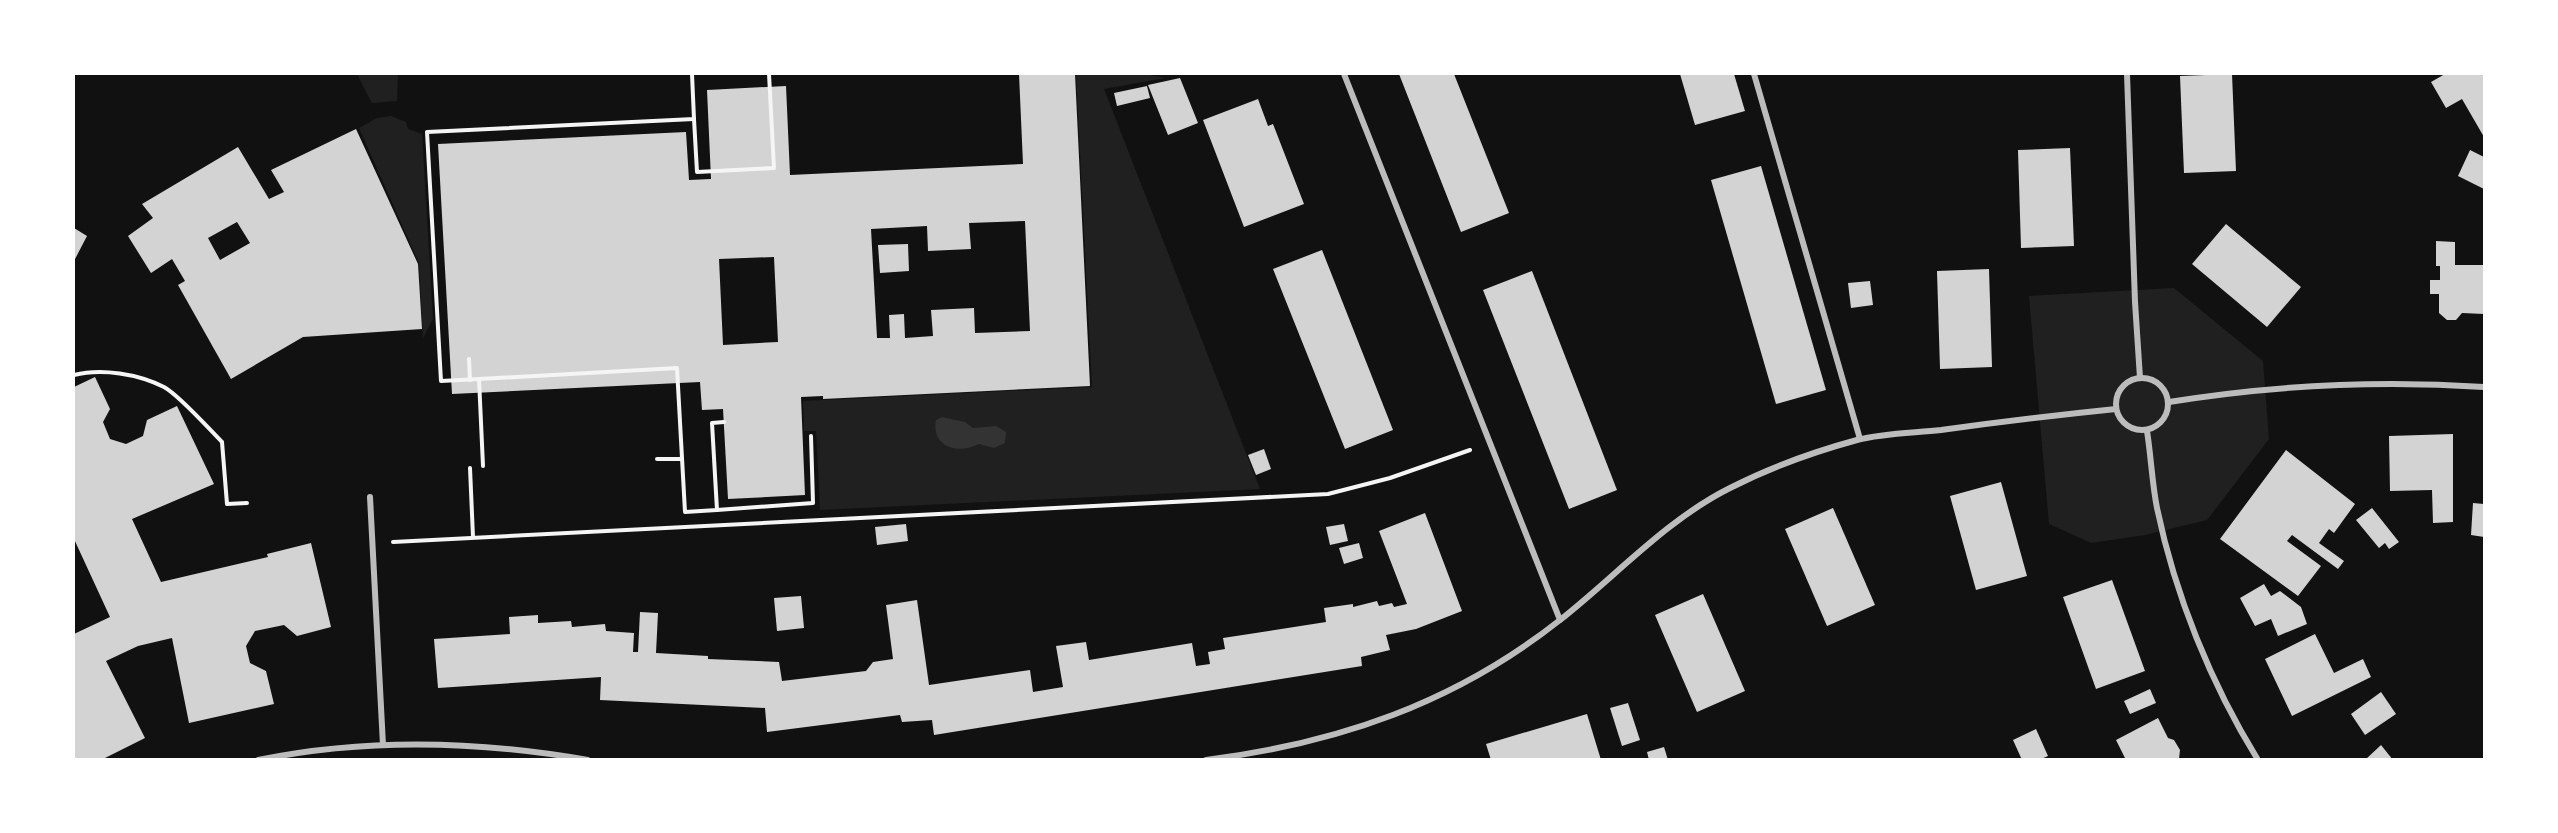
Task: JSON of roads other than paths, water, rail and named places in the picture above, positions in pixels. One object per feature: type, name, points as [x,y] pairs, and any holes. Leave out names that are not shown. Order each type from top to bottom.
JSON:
[{"type":"street","points":[[1344,74],[1560,620]]},
{"type":"street","points":[[1754,74],[1860,440]]},
{"type":"street","points":[[2127,74],[2140,378]]},
{"type":"street","points":[[2140,378],[2160,384],[2169,402],[2163,420],[2147,430],[2137,430],[2127,426],[2116,409],[2121,388],[2130,381],[2140,378]]},
{"type":"street","points":[[2169,402],[2241,390],[2348,383],[2484,387]]},
{"type":"street","points":[[1206,759],[1264,752],[1388,719],[1453,689],[1509,657],[1560,620],[1674,524],[1728,489],[1791,459],[1860,440],[2116,409]]},
{"type":"street","points":[[2147,430],[2157,508],[2186,608],[2215,678],[2258,759]]},
{"type":"street","points":[[370,497],[383,745]]},
{"type":"street","points":[[258,759],[383,745],[435,744],[532,750],[588,759]]}]
